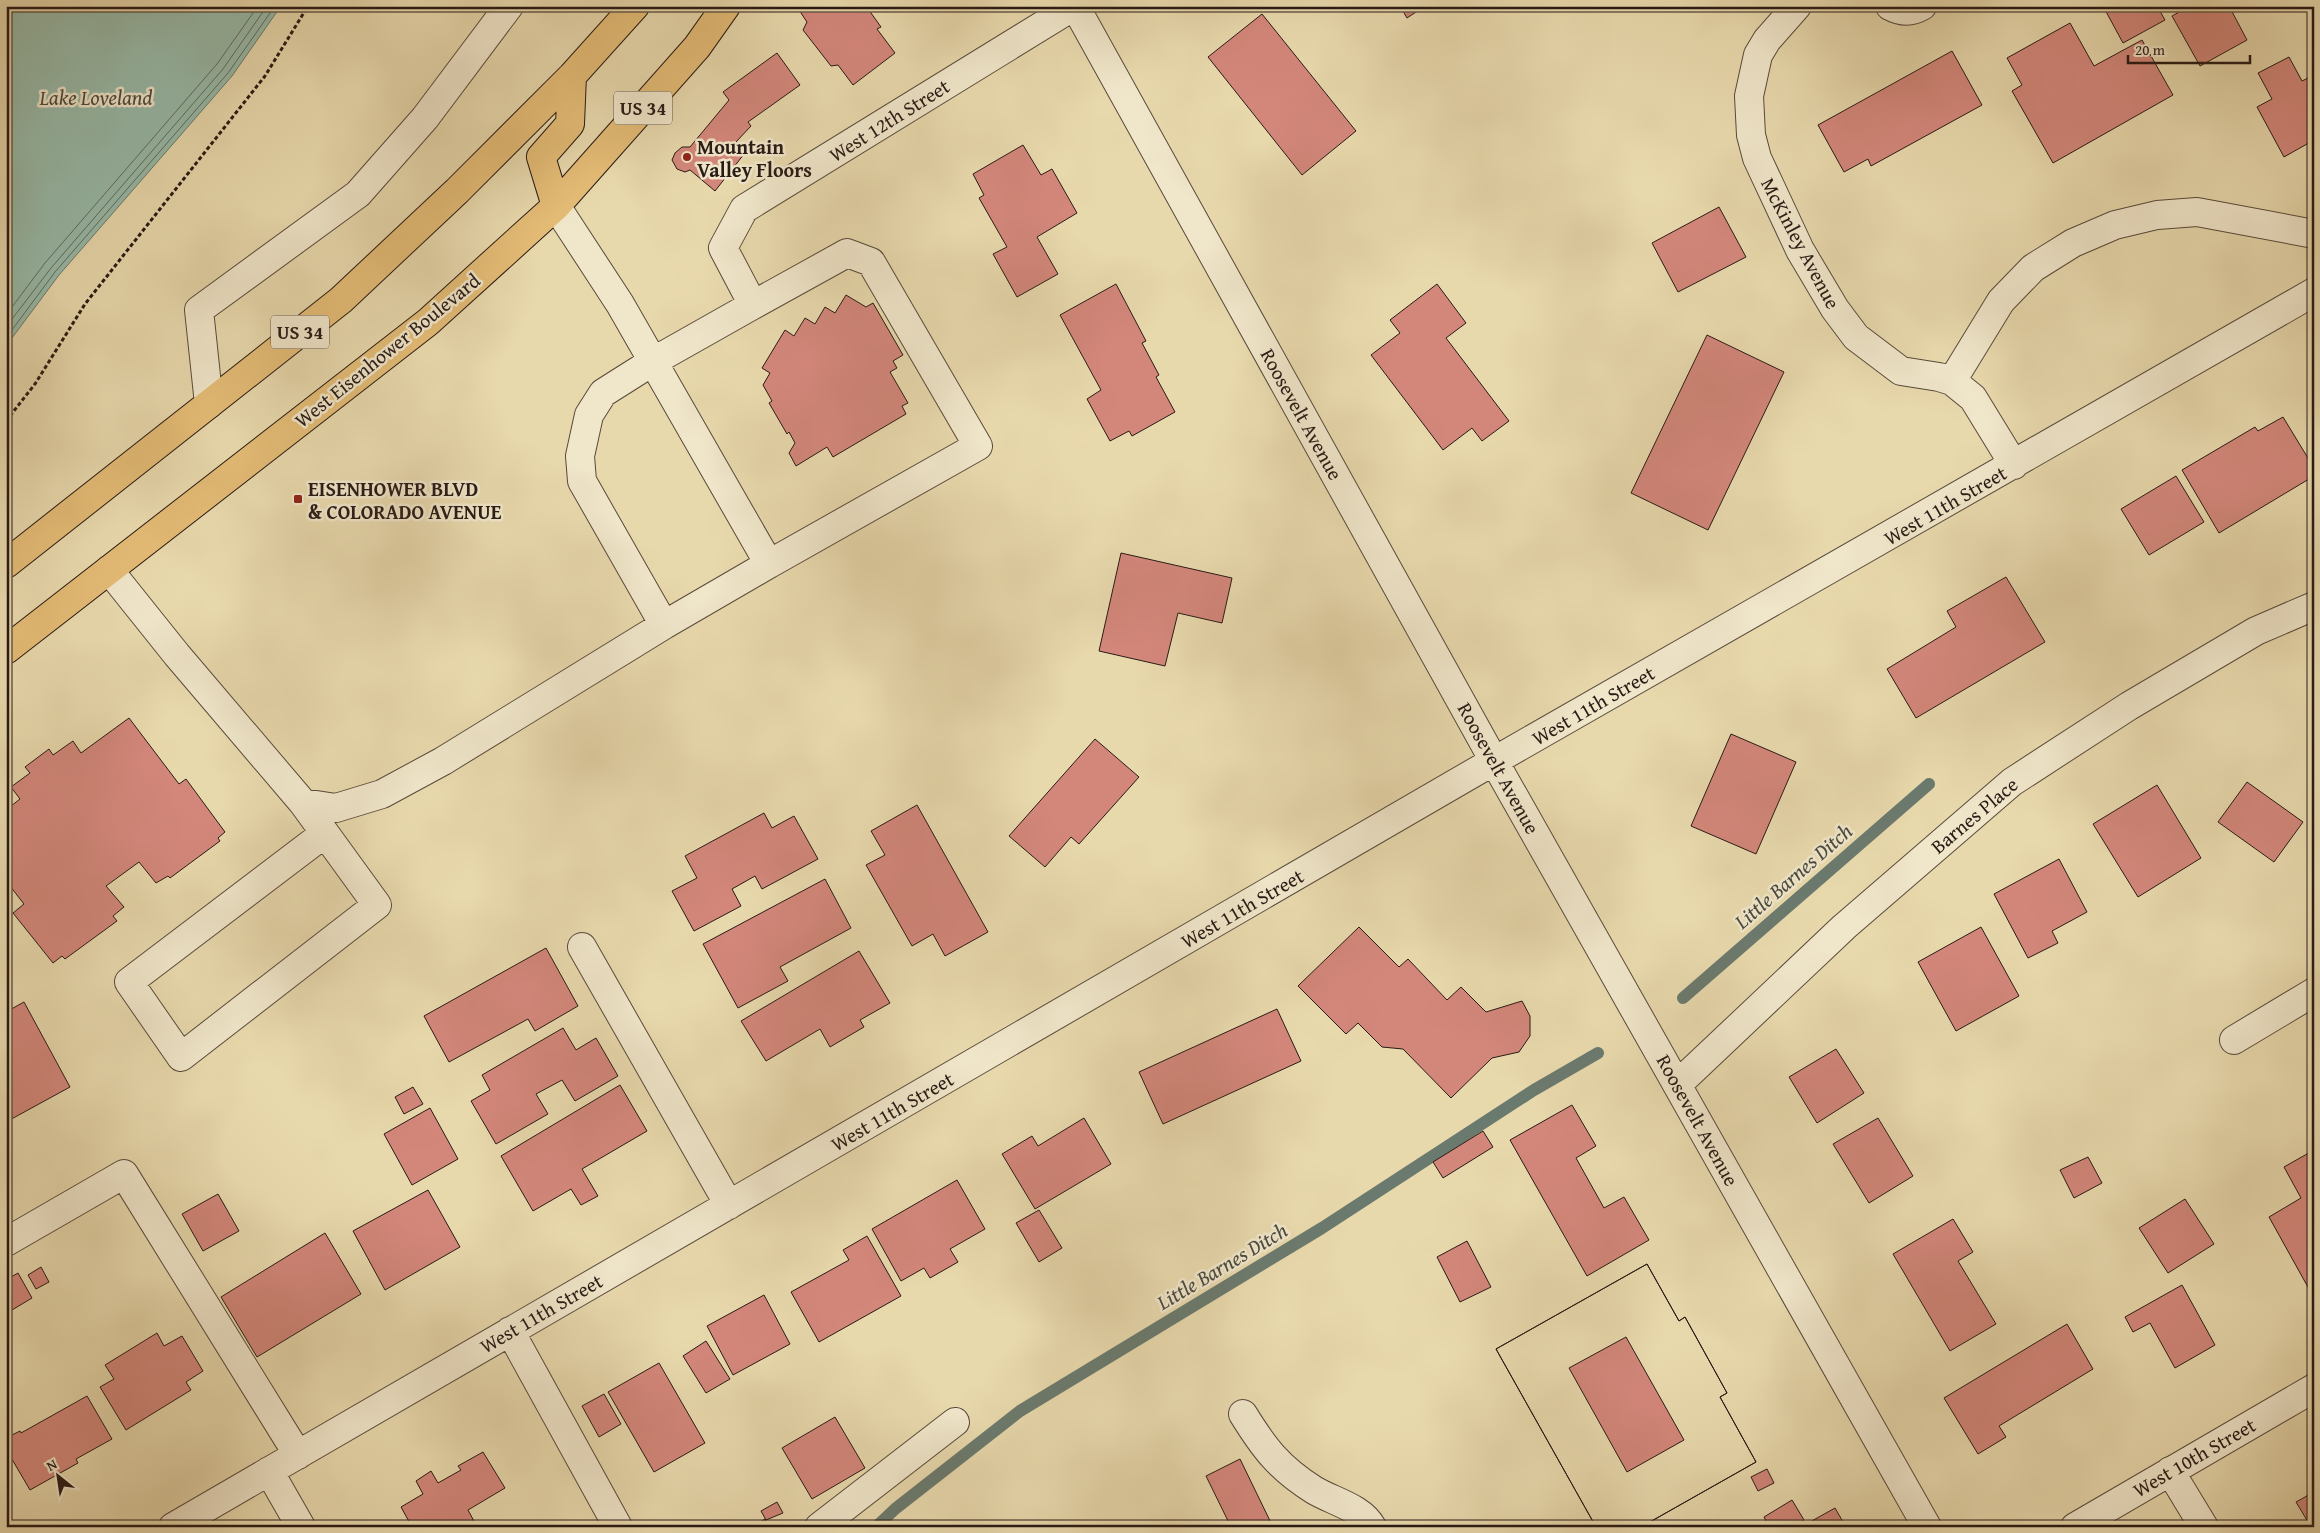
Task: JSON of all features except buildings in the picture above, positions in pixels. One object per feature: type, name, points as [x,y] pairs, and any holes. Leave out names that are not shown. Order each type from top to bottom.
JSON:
[{"type":"highway","name":"US 34","points":[[6,564],[341,300],[457,191],[572,76],[636,6]]},
{"type":"highway","name":"West Eisenhower Boulevard","points":[[6,650],[428,322],[556,206],[697,47],[726,6]]},
{"type":"highway","points":[[556,206],[541,157],[570,124],[572,76]]},
{"type":"street","points":[[209,404],[199,310],[358,194],[424,118],[509,6]]},
{"type":"street","name":"West 12th Street","points":[[753,305],[723,248],[744,209],[1074,6]]},
{"type":"street","name":"Roosevelt Avenue","points":[[1074,6],[1494,762],[1678,1084],[1927,1527]]},
{"type":"street","name":"McKinley Avenue","points":[[1797,6],[1767,40],[1758,55],[1749,96],[1751,135],[1757,158],[1800,250],[1835,309],[1856,337],[1901,371],[1939,377],[1952,382],[1973,398],[2014,465]]},
{"type":"street","points":[[1890,6],[1895,9],[1913,11],[1922,6]]},
{"type":"street","points":[[556,206],[620,304],[769,564]]},
{"type":"street","points":[[1952,382],[2001,301],[2033,268],[2073,243],[2115,225],[2157,215],[2197,212],[2314,234]]},
{"type":"street","points":[[303,802],[336,808],[382,794],[443,761],[664,625],[978,446],[871,262],[847,253],[652,362],[603,393],[589,415],[580,456],[582,481],[664,625]]},
{"type":"street","name":"West 11th Street","points":[[173,1527],[1494,762],[2314,292]]},
{"type":"street","points":[[109,570],[195,677],[303,802],[324,834],[377,905],[181,1058],[129,982],[324,834]]},
{"type":"street","name":"Barnes Place","points":[[1678,1084],[1844,927],[2012,782],[2129,706],[2247,636],[2314,606]]},
{"type":"street","points":[[582,947],[729,1205]]},
{"type":"street","points":[[2234,1040],[2314,992]]},
{"type":"street","points":[[6,1242],[124,1174],[298,1455]]},
{"type":"street","points":[[510,1331],[618,1527]]},
{"type":"street","name":"West 10th Street","points":[[2075,1527],[2314,1388]]},
{"type":"street","points":[[1243,1414],[1264,1447],[1280,1465],[1314,1490],[1354,1510],[1372,1527]]},
{"type":"street","points":[[819,1527],[955,1422]]},
{"type":"street","points":[[269,1471],[301,1527]]},
{"type":"street","points":[[2170,1471],[2204,1527]]},
{"type":"path","points":[[6,421],[35,384],[85,304],[265,76],[308,6]]},
{"type":"water","name":"Lake Loveland","points":[[6,6],[281,6],[232,76],[59,275],[6,346]]},
{"type":"waterway","name":"Little Barnes Ditch","points":[[1683,998],[1929,784]]},
{"type":"waterway","name":"Little Barnes Ditch","points":[[876,1527],[895,1509],[1020,1411],[1322,1228],[1534,1090],[1598,1053]]},
{"type":"place","name":"Mountain Valley Floors","points":[[687,157]]},
{"type":"place","name":"EISENHOWER BLVD & COLORADO AVENUE","points":[[298,499]]}]
